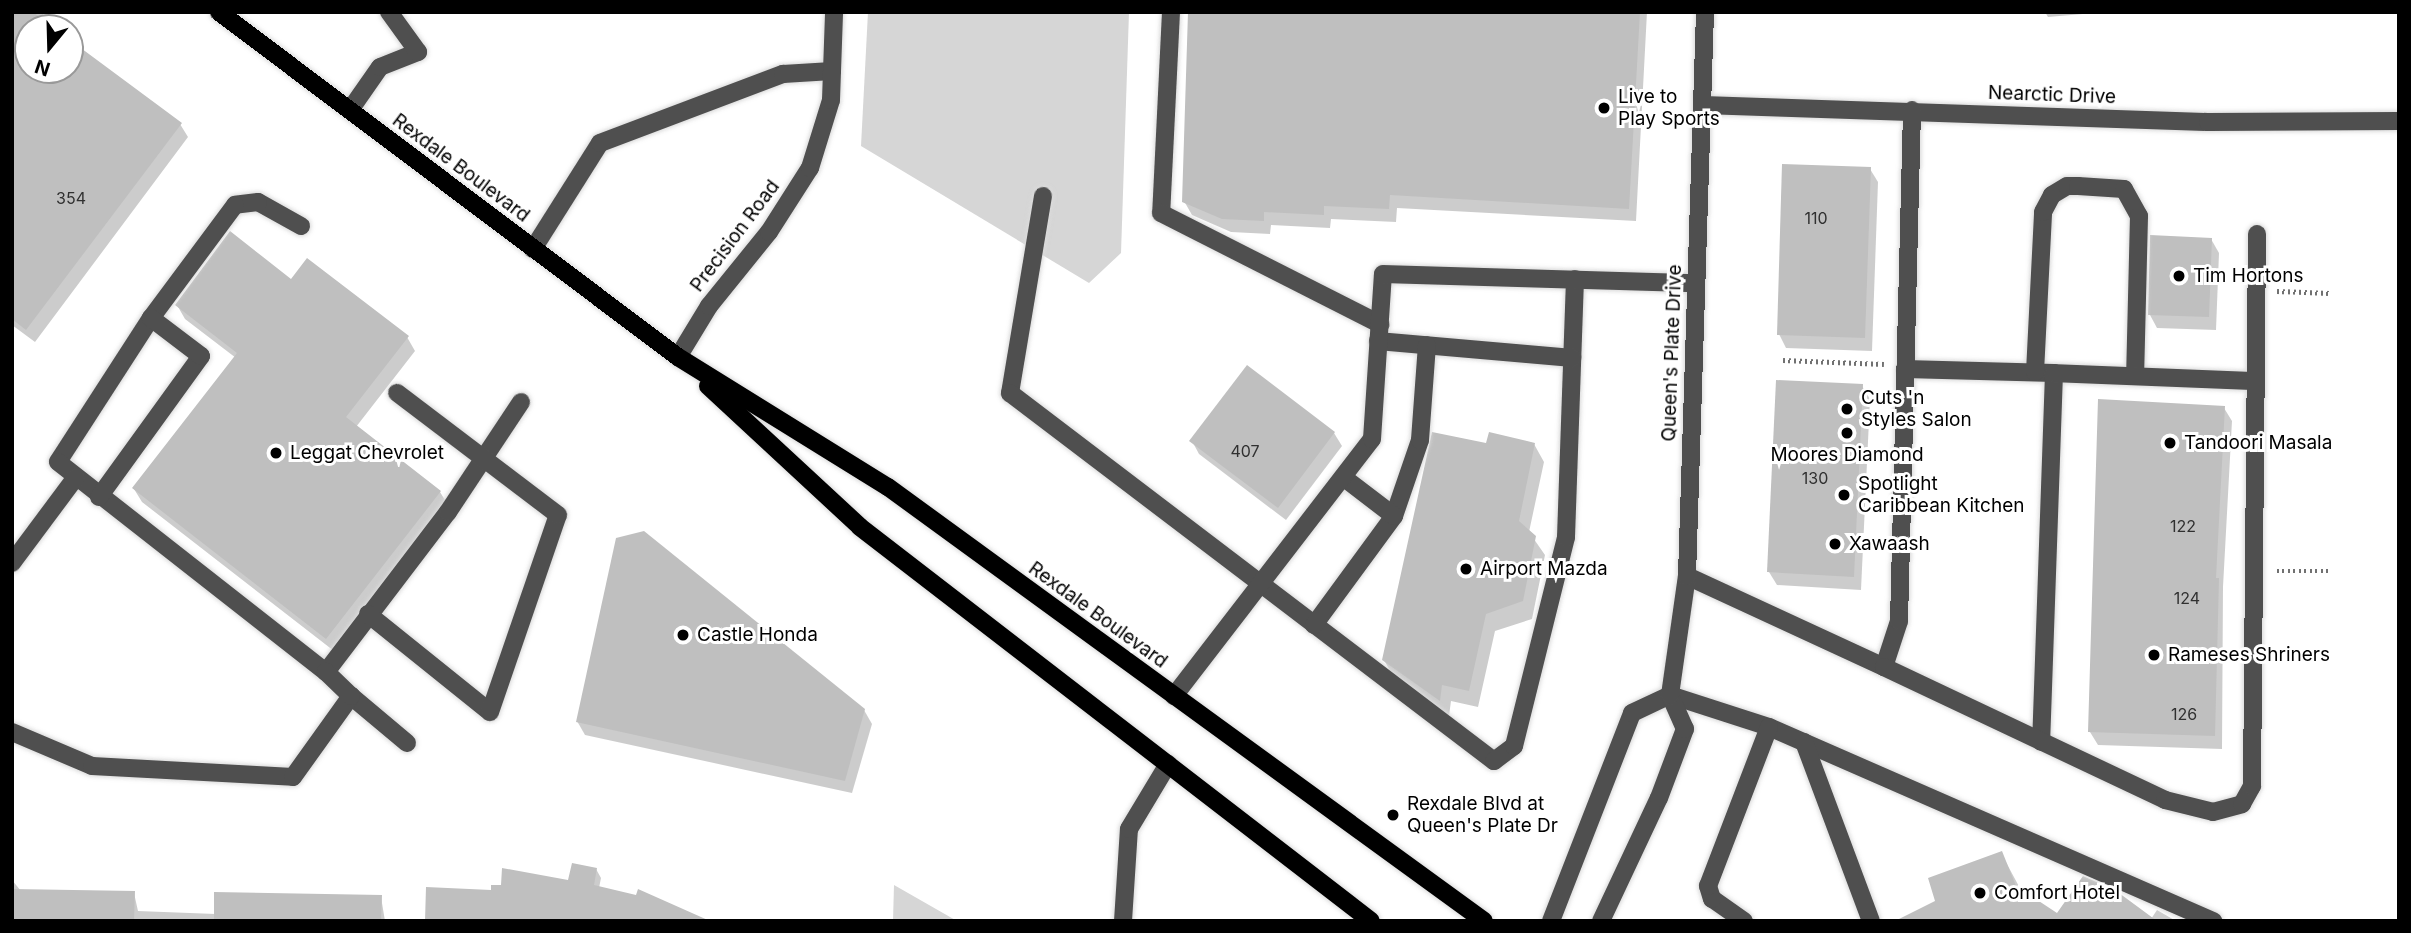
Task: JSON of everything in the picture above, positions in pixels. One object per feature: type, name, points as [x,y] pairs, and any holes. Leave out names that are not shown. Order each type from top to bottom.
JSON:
[{"type":"main road","name":"Rexdale Boulevard","points":[[224,14],[678,357],[888,487],[1484,921]]},
{"type":"main road","name":"Rexdale Boulevard","points":[[678,357],[860,527],[1371,921]]},
{"type":"street","points":[[350,110],[380,67],[418,52],[388,12]]},
{"type":"street","name":"Precision Road","points":[[678,357],[709,306],[769,232],[810,168],[831,100],[834,12]]},
{"type":"street","points":[[1171,12],[1161,213],[1379,332],[1427,345],[1572,358]]},
{"type":"street","name":"Queen's Plate Drive","points":[[1671,695],[1687,576],[1705,12]]},
{"type":"street","points":[[533,249],[600,143],[783,74],[832,71]]},
{"type":"street","name":"Nearctic Drive","points":[[1703,105],[2208,122],[2399,121]]},
{"type":"street","points":[[1884,667],[1899,621],[1912,110]]},
{"type":"street","points":[[2035,373],[2043,212],[2052,195],[2067,186],[2078,186],[2124,189],[2138,216],[2135,376]]},
{"type":"street","points":[[1043,196],[1010,393],[1494,761],[1514,746],[1566,537],[1575,279]]},
{"type":"street","points":[[301,226],[258,202],[235,205],[151,318],[58,462],[99,497],[326,672],[407,743]]},
{"type":"street","points":[[1687,576],[2165,800],[2213,812],[2242,804],[2252,786],[2257,234]]},
{"type":"street","points":[[1174,696],[1372,439],[1383,274],[1695,283]]},
{"type":"street","points":[[99,497],[201,356],[151,318]]},
{"type":"street","points":[[1314,625],[1394,516],[1420,440],[1427,345]]},
{"type":"street","points":[[1905,367],[2256,382]]},
{"type":"street","points":[[2041,742],[2054,373]]},
{"type":"street","points":[[368,614],[490,712],[558,515],[397,393]]},
{"type":"street","points":[[326,672],[483,459],[521,401]]},
{"type":"street","points":[[12,563],[76,477]]},
{"type":"street","points":[[1343,477],[1394,516]]},
{"type":"street","points":[[1601,921],[1659,798],[1685,729],[1671,695]]},
{"type":"street","points":[[1551,921],[1632,713],[1671,695],[1769,727],[2214,921]]},
{"type":"street","points":[[12,732],[92,766],[292,777],[351,696]]},
{"type":"street","points":[[1744,921],[1712,899],[1708,886],[1769,727]]},
{"type":"street","points":[[1804,742],[1871,921]]},
{"type":"street","points":[[1124,921],[1129,829],[1168,764]]},
{"type":"path","points":[[2257,291],[2329,293]]},
{"type":"path","points":[[1783,360],[1905,367]]},
{"type":"path","points":[[2254,571],[2329,571]]},
{"type":"shaded area","points":[[868,12],[1129,12],[1121,253],[1089,283],[861,146]]},
{"type":"shaded area","points":[[894,885],[957,921],[893,921]]},
{"type":"building","points":[[12,12],[33,12],[36,14],[14,14],[14,84],[84,84],[84,50],[182,123],[26,330],[12,319]]},
{"type":"building","points":[[1188,12],[1640,12],[1629,209],[1390,195],[1389,209],[1324,206],[1324,215],[1264,212],[1264,221],[1222,219],[1182,202]]},
{"type":"building","points":[[1782,164],[1871,167],[1865,338],[1777,335]]},
{"type":"building","name":"Leggat Chevrolet","points":[[230,231],[291,279],[307,258],[409,336],[346,417],[441,491],[326,639],[132,488],[237,353],[175,305]]},
{"type":"building","name":"Tim Hortons","points":[[2150,235],[2212,238],[2209,317],[2148,315]]},
{"type":"building","points":[[1247,365],[1335,432],[1278,508],[1189,441]]},
{"type":"building","points":[[1776,380],[1863,384],[1854,577],[1767,572]]},
{"type":"building","points":[[2098,399],[2225,406],[2216,578],[2219,578],[2215,736],[2088,732]]},
{"type":"building","name":"Airport Mazda","points":[[1432,432],[1486,443],[1489,432],[1535,443],[1519,521],[1536,536],[1523,601],[1486,614],[1469,691],[1442,685],[1440,701],[1382,660]]},
{"type":"building","name":"Castle Honda","points":[[644,531],[865,709],[845,781],[576,722],[616,538]]},
{"type":"building","name":"Comfort Hotel","points":[[2002,851],[2016,886],[2057,913],[2083,876],[2115,890],[2157,921],[1895,921],[1935,901],[1928,878]]},
{"type":"building","points":[[572,863],[597,868],[594,885],[636,895],[638,889],[710,921],[425,921],[426,887],[491,890],[491,885],[501,885],[502,868],[568,880]]},
{"type":"building","points":[[12,889],[135,891],[134,921],[12,921]]},
{"type":"building","points":[[214,892],[382,895],[381,921],[214,921]]},
{"type":"place","name":"Live to Play Sports","points":[[1604,108]]},
{"type":"place","name":"Tim Hortons","points":[[2179,276]]},
{"type":"place","name":"Cuts 'n Styles Salon","points":[[1847,409]]},
{"type":"place","name":"Moores Diamond","points":[[1847,433]]},
{"type":"place","name":"Tandoori Masala","points":[[2170,443]]},
{"type":"place","name":"Leggat Chevrolet","points":[[276,453]]},
{"type":"place","name":"Spotlight Caribbean Kitchen","points":[[1844,495]]},
{"type":"place","name":"Xawaash","points":[[1835,544]]},
{"type":"place","name":"Airport Mazda","points":[[1466,569]]},
{"type":"place","name":"Castle Honda","points":[[683,635]]},
{"type":"place","name":"Rameses Shriners","points":[[2154,655]]},
{"type":"place","name":"Rexdale Blvd at Queen's Plate Dr","points":[[1393,815]]},
{"type":"place","name":"Comfort Hotel","points":[[1980,893]]}]
